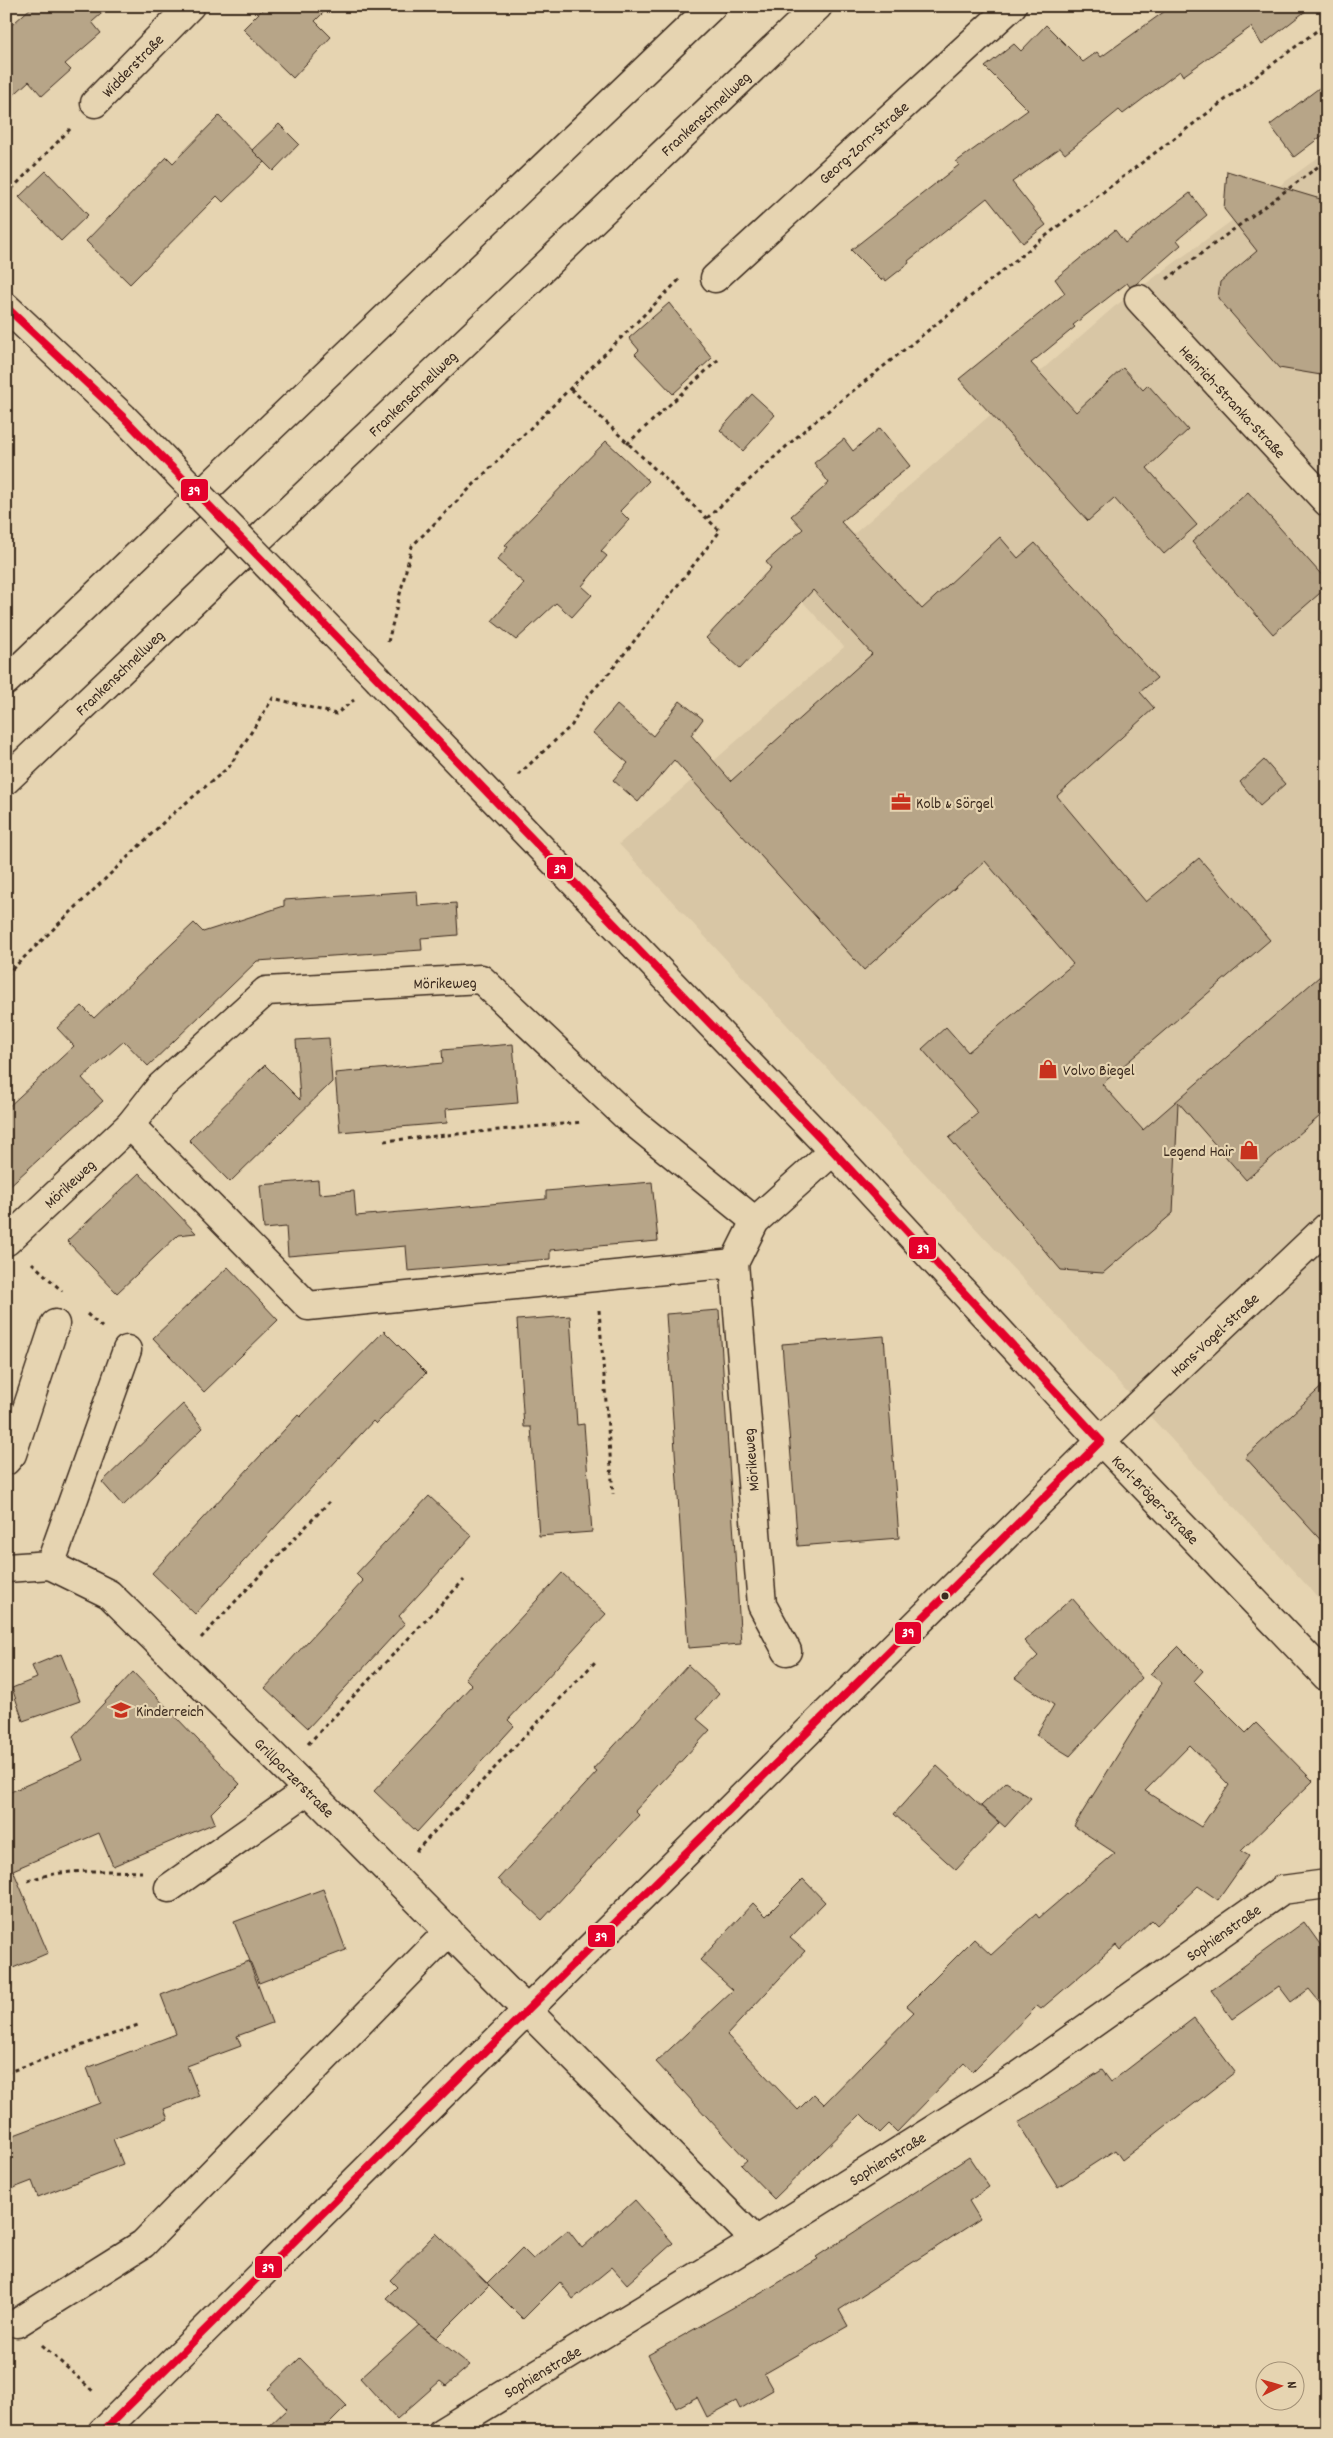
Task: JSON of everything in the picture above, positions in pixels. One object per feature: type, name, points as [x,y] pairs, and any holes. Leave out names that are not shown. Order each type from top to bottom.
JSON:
[{"type":"main road","name":"Widderstraße","points":[[95,103],[190,6]]},
{"type":"main road","points":[[6,681],[712,6]]},
{"type":"main road","name":"Frankenschnellweg","points":[[6,780],[818,6]]},
{"type":"main road","name":"Georg-Zorn-Straße","points":[[715,278],[1012,6]]},
{"type":"main road","name":"Heinrich-Stranka-Straße","points":[[1139,300],[1327,502]]},
{"type":"main road","name":"Karl-Bröger-Straße","points":[[6,307],[123,417],[493,798],[833,1151],[1101,1441],[1327,1677]]},
{"type":"main road","name":"Mörikeweg","points":[[7,1241],[130,1125],[160,1088],[266,991],[481,979],[627,1117],[755,1221]]},
{"type":"main road","points":[[130,1125],[308,1306],[734,1263],[755,1221],[833,1151]]},
{"type":"main road","name":"Hans-Vogel-Straße","points":[[111,2423],[526,2009],[1101,1441],[1327,1227]]},
{"type":"main road","name":"Mörikeweg","points":[[734,1263],[762,1605],[787,1651]]},
{"type":"main road","points":[[6,1461],[12,1454],[55,1324]]},
{"type":"main road","points":[[6,1568],[50,1565],[127,1350]]},
{"type":"main road","name":"Grillparzerstraße","points":[[50,1565],[109,1594],[286,1767],[756,2241]]},
{"type":"main road","points":[[169,1888],[308,1790]]},
{"type":"main road","name":"Sophienstraße","points":[[442,2432],[756,2241],[1020,2075],[1282,1890],[1327,1884]]},
{"type":"main road","points":[[17,2323],[143,2244],[449,1931]]},
{"type":"path","points":[[706,518],[808,428],[1062,223],[1327,23]]},
{"type":"path","points":[[6,195],[95,103]]},
{"type":"path","points":[[1139,300],[1327,160]]},
{"type":"path","points":[[6,975],[169,817],[229,767],[273,698],[336,714],[379,680],[412,546],[689,269],[715,278]]},
{"type":"path","points":[[628,444],[720,358]]},
{"type":"path","points":[[493,798],[572,725],[585,699],[610,672],[720,531],[570,388]]},
{"type":"path","points":[[384,1141],[627,1117]]},
{"type":"path","points":[[596,1277],[613,1494]]},
{"type":"path","points":[[179,1662],[329,1502]]},
{"type":"path","points":[[286,1767],[464,1580]]},
{"type":"path","points":[[393,1875],[595,1662]]},
{"type":"path","points":[[28,1880],[42,1875],[110,1871],[142,1872],[169,1888]]},
{"type":"path","points":[[6,2073],[138,2025]]},
{"type":"path","points":[[17,2323],[111,2423]]},
{"type":"shaded area","points":[[1327,151],[1327,1607],[619,844],[844,647],[791,589],[1114,307]]},
{"type":"building","points":[[33,6],[110,6],[92,22],[101,33],[65,64],[71,70],[42,96],[29,81],[6,102],[6,30]]},
{"type":"building","points":[[266,6],[330,6],[315,21],[331,37],[293,78],[243,29]]},
{"type":"building","points":[[1172,6],[1312,6],[1262,45],[1251,27],[1183,76],[1180,71],[1123,114],[1119,110],[1065,154],[1060,148],[1012,182],[1046,225],[1023,243],[987,198],[886,281],[884,278],[881,280],[851,250],[959,165],[956,162],[1028,110],[985,67],[1014,44],[1021,51],[1046,25],[1083,62],[1097,52],[1101,57]]},
{"type":"building","points":[[1327,82],[1327,132],[1294,157],[1270,125]]},
{"type":"building","points":[[219,116],[264,162],[223,202],[217,196],[130,284],[86,241],[167,157],[173,163]]},
{"type":"building","points":[[279,124],[299,144],[273,171],[252,150]]},
{"type":"building","points":[[46,171],[88,215],[61,241],[19,197]]},
{"type":"building","points":[[1227,171],[1327,201],[1327,376],[1279,368],[1218,298],[1220,282],[1257,251],[1224,209]]},
{"type":"building","points":[[1190,193],[1207,215],[1177,240],[1181,245],[1136,284],[1130,287],[1127,283],[1073,325],[1075,327],[1031,363],[1076,412],[1123,368],[1143,390],[1148,385],[1188,430],[1147,468],[1197,525],[1164,554],[1114,498],[1088,521],[959,379],[1065,293],[1055,279],[1115,230],[1125,243]]},
{"type":"building","points":[[669,303],[712,358],[673,394],[635,354],[639,350],[629,338]]},
{"type":"building","points":[[752,394],[775,415],[743,451],[720,430]]},
{"type":"building","points":[[880,428],[910,466],[841,522],[922,609],[1000,537],[1018,558],[1035,543],[1157,678],[1140,692],[1154,708],[1057,796],[1146,902],[1199,858],[1270,940],[1102,1084],[1143,1130],[1327,970],[1327,1110],[1246,1180],[1178,1102],[1173,1213],[1103,1273],[1061,1270],[949,1138],[978,1113],[922,1049],[946,1027],[968,1052],[1073,964],[985,861],[864,970],[674,760],[638,802],[613,780],[628,763],[593,733],[617,705],[653,736],[680,701],[703,719],[691,735],[731,781],[872,654],[813,590],[740,669],[706,638],[771,568],[766,562],[803,529],[791,516],[829,483],[814,463],[844,439],[853,451]]},
{"type":"building","points":[[606,441],[649,481],[620,511],[629,520],[601,551],[607,556],[582,586],[592,595],[572,617],[556,603],[516,640],[492,621],[524,583],[497,560],[508,547],[505,545]]},
{"type":"building","points":[[1248,492],[1327,581],[1327,587],[1273,634],[1192,542]]},
{"type":"building","points":[[1264,760],[1285,784],[1260,806],[1240,782]]},
{"type":"building","points":[[417,891],[418,906],[456,903],[458,935],[421,938],[422,950],[257,961],[148,1066],[124,1041],[82,1078],[103,1101],[6,1189],[6,1109],[74,1046],[57,1028],[82,1006],[94,1018],[194,923],[203,932],[284,906],[284,900]]},
{"type":"building","points":[[329,1038],[332,1082],[230,1182],[189,1140],[265,1065],[300,1100],[296,1040]]},
{"type":"building","points":[[513,1044],[518,1103],[446,1109],[447,1123],[340,1132],[335,1073],[443,1063],[442,1050]]},
{"type":"building","points":[[139,1173],[196,1233],[178,1235],[117,1293],[67,1241]]},
{"type":"building","points":[[318,1180],[319,1194],[354,1191],[356,1216],[546,1199],[546,1191],[652,1182],[658,1241],[550,1250],[550,1259],[408,1271],[406,1246],[288,1256],[286,1227],[264,1229],[260,1185]]},
{"type":"building","points":[[228,1267],[278,1320],[204,1392],[153,1338]]},
{"type":"building","points":[[719,1310],[741,1644],[688,1648],[666,1314]]},
{"type":"building","points":[[570,1316],[577,1425],[584,1424],[592,1532],[539,1536],[531,1427],[524,1427],[517,1320]]},
{"type":"building","points":[[384,1331],[426,1373],[376,1424],[373,1421],[195,1614],[152,1573],[298,1415],[300,1417]]},
{"type":"building","points":[[884,1336],[899,1538],[798,1546],[782,1344]]},
{"type":"building","points":[[1327,1382],[1327,1547],[1245,1457]]},
{"type":"building","points":[[183,1404],[203,1428],[123,1506],[102,1482]]},
{"type":"building","points":[[429,1496],[472,1536],[399,1616],[405,1623],[308,1728],[265,1688],[363,1581],[356,1574]]},
{"type":"building","points":[[562,1573],[606,1614],[508,1720],[514,1726],[417,1832],[374,1791],[472,1685],[465,1678]]},
{"type":"building","points":[[1072,1598],[1142,1678],[1070,1756],[1036,1735],[1054,1705],[1015,1678],[1038,1656],[1024,1641]]},
{"type":"building","points":[[1178,1646],[1203,1671],[1194,1681],[1246,1733],[1256,1723],[1313,1781],[1241,1851],[1249,1856],[1218,1900],[1198,1886],[1157,1925],[1152,1920],[1120,1950],[1116,1945],[1041,2009],[1037,2006],[973,2071],[964,2063],[897,2132],[889,2124],[880,2133],[861,2114],[774,2199],[741,2165],[747,2160],[656,2062],[733,1990],[700,1960],[753,1903],[766,1916],[803,1879],[825,1902],[790,1938],[805,1951],[727,2035],[798,2110],[814,2094],[824,2104],[914,2012],[907,2006],[974,1939],[991,1955],[1036,1914],[1039,1918],[1115,1853],[1074,1826],[1162,1683],[1150,1674]],"holes":[[[1190,1745],[1229,1785],[1201,1827],[1145,1791]]]},
{"type":"building","points":[[61,1654],[80,1701],[23,1721],[12,1688],[37,1678],[32,1666]]},
{"type":"building","points":[[688,1665],[719,1694],[697,1719],[710,1730],[635,1811],[639,1815],[542,1920],[498,1879],[597,1772],[593,1769]]},
{"type":"building","points":[[133,1672],[240,1784],[211,1813],[215,1823],[113,1866],[99,1833],[13,1870],[48,1953],[6,1971],[6,1794],[83,1760],[73,1736]]},
{"type":"building","points":[[937,1766],[999,1823],[956,1870],[894,1814]]},
{"type":"building","points":[[1006,1782],[1031,1798],[1005,1827],[981,1806]]},
{"type":"building","points":[[323,1889],[346,1950],[259,1983],[234,1922]]},
{"type":"building","points":[[1304,1922],[1327,1954],[1327,2011],[1309,1989],[1291,2002],[1279,1986],[1232,2019],[1211,1990]]},
{"type":"building","points":[[249,1961],[272,2023],[237,2036],[241,2046],[187,2066],[199,2096],[164,2109],[168,2119],[113,2139],[123,2164],[38,2197],[32,2181],[6,2191],[6,2138],[100,2103],[87,2068],[176,2034],[161,1995]]},
{"type":"building","points":[[1194,2018],[1235,2072],[1122,2160],[1115,2150],[1058,2187],[1018,2123],[1102,2070],[1111,2082]]},
{"type":"building","points":[[969,2157],[989,2187],[969,2201],[980,2219],[839,2310],[848,2326],[764,2374],[773,2390],[740,2409],[736,2401],[707,2417],[697,2397],[676,2408],[648,2355],[753,2298],[818,2259],[816,2257]]},
{"type":"building","points":[[635,2200],[673,2243],[627,2284],[612,2267],[573,2299],[560,2282],[523,2319],[487,2283],[522,2248],[533,2259],[568,2230],[582,2248]]},
{"type":"building","points":[[436,2233],[489,2285],[436,2338],[386,2298],[397,2287],[390,2280]]},
{"type":"building","points":[[419,2325],[470,2365],[446,2386],[440,2381],[397,2419],[360,2378]]},
{"type":"building","points":[[300,2358],[347,2406],[321,2432],[263,2432],[287,2409],[268,2389]]},
{"type":"transit line","name":"39","points":[[6,307],[123,417],[405,707],[833,1151],[1101,1441]]},
{"type":"transit line","name":"39","points":[[102,2432],[1101,1441]]},
{"type":"place","name":"Kolb & Sörgel","points":[[901,802]]},
{"type":"place","name":"Volvo Biegel","points":[[1048,1069]]},
{"type":"place","name":"Legend Hair","points":[[1249,1150]]},
{"type":"place","name":"Kinderreich","points":[[121,1710]]}]
